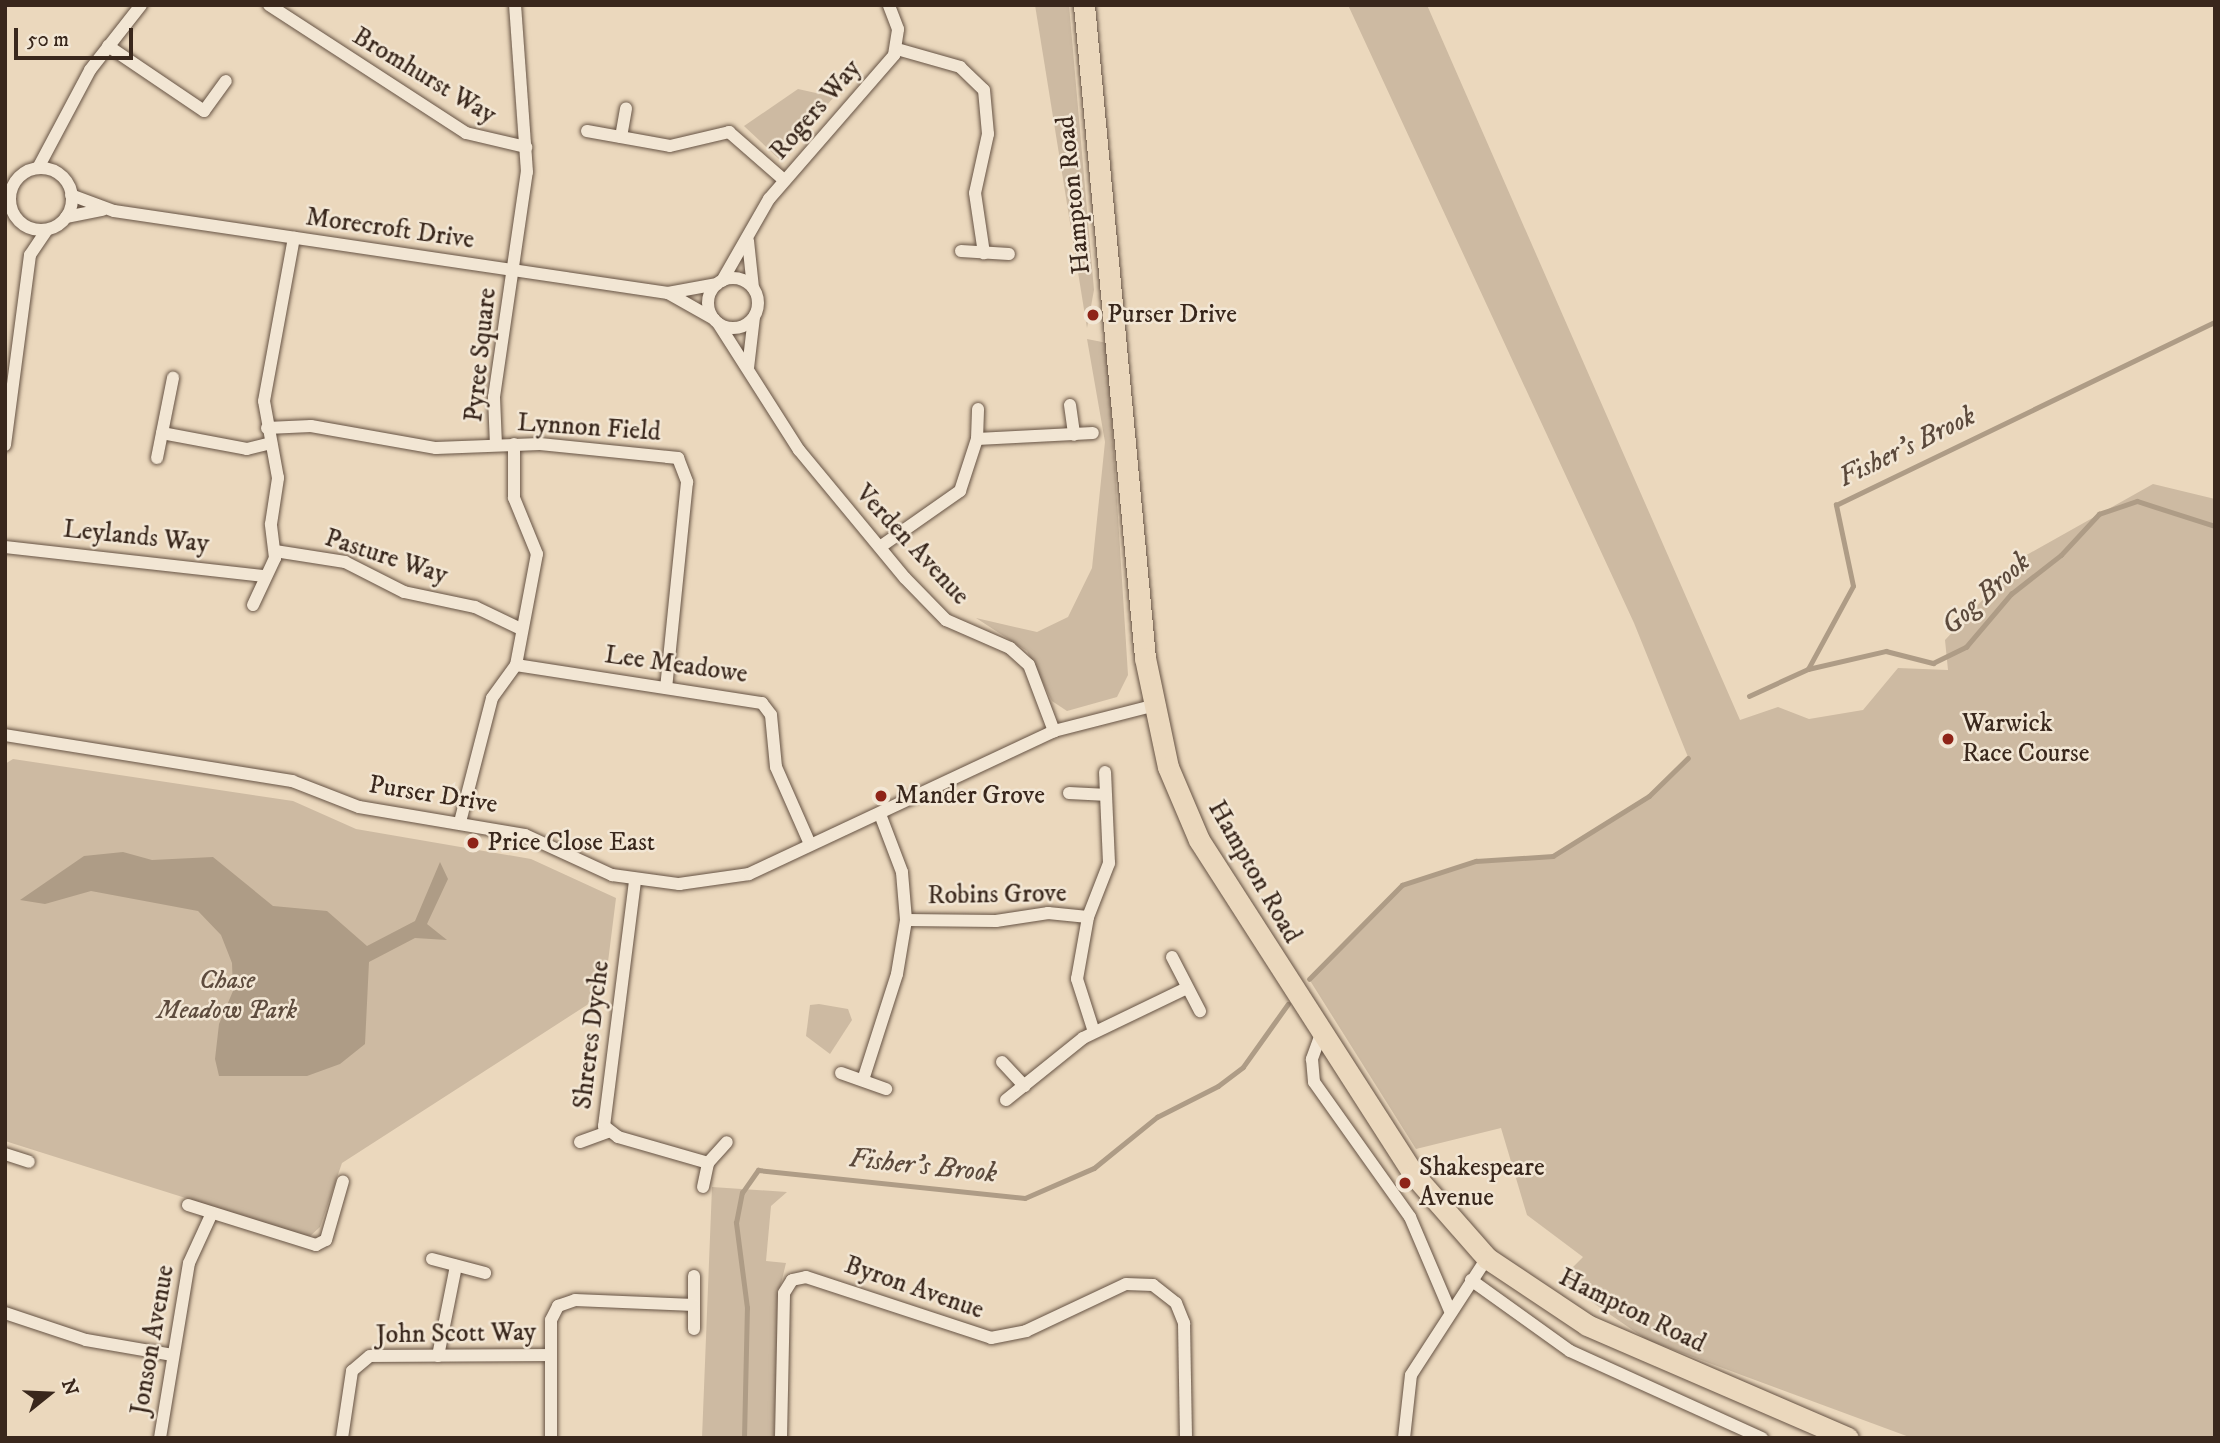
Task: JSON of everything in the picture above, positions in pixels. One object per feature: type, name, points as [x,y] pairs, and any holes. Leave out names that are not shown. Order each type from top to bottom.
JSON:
[{"type":"main road","name":"Hampton Road","points":[[1084,5],[1152,706],[1168,767],[1199,839],[1321,1034],[1429,1196],[1487,1258],[1587,1325],[1848,1438]]},
{"type":"street","points":[[5,445],[30,255],[22,224],[8,202],[12,178],[38,168],[58,139],[108,46],[141,5]]},
{"type":"street","name":"Bromhurst Way","points":[[269,5],[466,133],[526,147]]},
{"type":"street","name":"Rogers Way","points":[[719,283],[784,180],[897,49],[889,5]]},
{"type":"street","name":"Pyree Square","points":[[496,445],[494,397],[513,270],[526,147],[517,6]]},
{"type":"street","points":[[108,46],[204,111],[226,81]]},
{"type":"street","points":[[897,49],[960,67],[981,82],[988,134],[975,193],[984,253]]},
{"type":"street","points":[[621,136],[626,108]]},
{"type":"street","points":[[587,131],[670,146],[729,132],[784,180]]},
{"type":"street","points":[[30,255],[47,230],[66,217],[72,195],[62,176],[58,139]]},
{"type":"street","points":[[38,168],[62,176]]},
{"type":"street","name":"Morecroft Drive","points":[[72,195],[106,209],[668,293],[719,283]]},
{"type":"street","name":"Morecroft Drive","points":[[66,217],[106,209]]},
{"type":"street","points":[[22,224],[47,230]]},
{"type":"street","points":[[253,605],[262,576],[275,551],[271,524],[278,478],[264,401],[294,238]]},
{"type":"street","points":[[748,240],[754,317],[748,368]]},
{"type":"street","points":[[961,251],[1009,254]]},
{"type":"street","points":[[753,288],[735,278],[719,283],[708,304],[716,321],[736,328],[754,317]]},
{"type":"street","name":"Morecroft Drive","points":[[668,293],[716,321]]},
{"type":"street","name":"Verden Avenue","points":[[716,321],[799,450],[880,547],[946,620],[1010,648],[1029,665],[1054,731]]},
{"type":"street","points":[[157,458],[173,378]]},
{"type":"street","points":[[1070,405],[1074,435]]},
{"type":"street","points":[[880,547],[960,491],[977,439],[978,409]]},
{"type":"street","name":"Lynnon Field","points":[[267,428],[299,425],[436,448],[514,444],[668,455],[684,465],[666,687]]},
{"type":"street","points":[[162,433],[247,449],[271,443]]},
{"type":"street","points":[[977,439],[1093,433]]},
{"type":"street","points":[[460,822],[492,698],[516,665],[537,548],[514,498],[514,444]]},
{"type":"street","name":"Leylands Way","points":[[5,547],[262,576]]},
{"type":"street","name":"Pasture Way","points":[[275,551],[345,562],[404,592],[475,607],[521,629]]},
{"type":"street","name":"Lee Meadowe","points":[[516,665],[766,705],[776,767],[810,844]]},
{"type":"street","name":"Purser Drive","points":[[5,735],[281,779],[359,807],[526,835],[635,881],[736,878],[880,814],[1054,731],[1152,706]]},
{"type":"street","name":"Robins Grove","points":[[1094,1032],[1077,979],[1088,917],[1109,863],[1103,795],[1105,772]]},
{"type":"street","points":[[1069,793],[1103,795]]},
{"type":"street","points":[[863,1080],[897,974],[906,920],[902,872],[880,814]]},
{"type":"street","name":"Shreres Dyche","points":[[635,881],[603,1119],[607,1132],[708,1163]]},
{"type":"street","name":"Robins Grove","points":[[906,920],[996,921],[1048,913],[1088,917]]},
{"type":"street","points":[[1172,957],[1200,1011]]},
{"type":"street","points":[[1006,1100],[1094,1032],[1187,988]]},
{"type":"street","points":[[1321,1034],[1312,1059],[1314,1082],[1410,1217],[1450,1311]]},
{"type":"street","points":[[1002,1062],[1024,1086]]},
{"type":"street","points":[[841,1073],[886,1089]]},
{"type":"street","points":[[580,1142],[607,1132]]},
{"type":"street","points":[[703,1187],[708,1163],[727,1142]]},
{"type":"street","points":[[5,1154],[29,1162]]},
{"type":"street","points":[[188,1205],[316,1245],[326,1240],[343,1181]]},
{"type":"street","name":"Jonson Avenue","points":[[160,1438],[188,1263],[212,1213]]},
{"type":"street","points":[[1405,1438],[1411,1375],[1450,1311],[1487,1258]]},
{"type":"street","points":[[432,1259],[485,1273]]},
{"type":"street","points":[[438,1356],[456,1266]]},
{"type":"street","points":[[694,1276],[694,1329]]},
{"type":"street","name":"Byron Avenue","points":[[781,1438],[783,1302],[792,1280],[813,1277],[953,1330],[991,1338],[1026,1331],[1136,1283],[1168,1294],[1184,1323],[1186,1438]]},
{"type":"street","points":[[1471,1280],[1570,1351],[1762,1438]]},
{"type":"street","points":[[551,1438],[551,1316],[565,1302],[694,1305]]},
{"type":"street","points":[[5,1313],[86,1340],[173,1356]]},
{"type":"street","name":"John Scott Way","points":[[342,1438],[355,1366],[370,1356],[551,1355]]},
{"type":"green space","points":[[1035,5],[1069,5],[1094,290],[1087,328]]},
{"type":"green space","name":"Warwick Race Course","points":[[1348,5],[1427,5],[1740,720],[1778,707],[1809,719],[1863,710],[1898,668],[1948,670],[1945,640],[2023,557],[2153,484],[2215,499],[2215,1438],[1912,1438],[1647,1340],[1560,1280],[1583,1257],[1527,1215],[1501,1128],[1416,1149],[1309,979],[1402,885],[1476,861],[1553,856],[1649,796],[1688,757],[1634,623]]},
{"type":"green space","points":[[798,89],[834,97],[779,159],[744,126]]},
{"type":"green space","points":[[1087,339],[1107,343],[1128,675],[1117,697],[1067,711],[1052,701],[1027,651],[976,618],[1037,632],[1068,617],[1092,568],[1105,442]]},
{"type":"green space","name":"Chase Meadow Park","points":[[13,759],[293,801],[356,829],[531,859],[616,898],[604,994],[342,1163],[320,1227],[309,1237],[5,1141],[5,764]]},
{"type":"green space","points":[[810,1005],[848,1009],[852,1020],[830,1054],[806,1036]]},
{"type":"green space","points":[[712,1187],[787,1192],[771,1206],[766,1261],[786,1263],[779,1292],[774,1438],[702,1438]]},
{"type":"shaded area","points":[[123,852],[152,860],[213,857],[273,906],[327,911],[367,946],[415,921],[440,862],[448,879],[427,924],[447,940],[415,938],[369,962],[365,1044],[340,1064],[307,1076],[219,1076],[215,1059],[219,1024],[233,991],[232,963],[221,935],[198,911],[91,891],[45,904],[20,900],[84,856]]},
{"type":"waterway","name":"Fisher's Brook","points":[[1749,696],[1808,669],[1853,586],[1836,505],[2215,322]]},
{"type":"waterway","name":"Gog Brook","points":[[1808,669],[1886,651],[1933,663],[1966,647],[2011,594],[2061,555],[2099,514],[2137,501],[2215,526]]},
{"type":"waterway","name":"Fisher's Brook","points":[[1309,979],[1402,885],[1476,861],[1553,856],[1649,796],[1688,758]]},
{"type":"waterway","name":"Fisher's Brook","points":[[744,1438],[747,1308],[736,1223],[742,1193],[758,1170],[1025,1198],[1094,1168],[1157,1117],[1218,1086],[1243,1067],[1288,1004]]},
{"type":"place","name":"Purser Drive","points":[[1093,315]]},
{"type":"place","name":"Warwick Race Course","points":[[1948,739]]},
{"type":"place","name":"Mander Grove","points":[[881,796]]},
{"type":"place","name":"Price Close East","points":[[473,843]]},
{"type":"place","name":"Shakespeare Avenue","points":[[1405,1183]]}]
